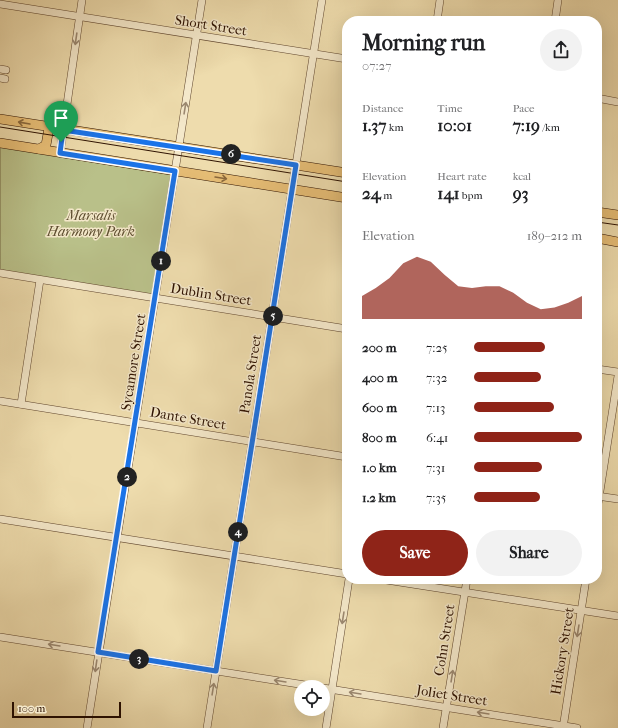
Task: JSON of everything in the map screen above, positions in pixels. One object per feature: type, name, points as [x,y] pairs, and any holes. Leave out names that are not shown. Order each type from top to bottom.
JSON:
[{"type":"main road","points":[[0,119],[49,128],[179,146],[342,172]]},
{"type":"main road","points":[[39,149],[46,145],[49,128]]},
{"type":"main road","points":[[0,143],[342,197]]},
{"type":"main road","points":[[602,213],[618,215]]},
{"type":"main road","points":[[602,239],[618,242]]},
{"type":"street","points":[[60,153],[82,0]]},
{"type":"street","name":"Sycamore Street","points":[[87,728],[98,652],[118,538],[156,299],[202,0]]},
{"type":"street","name":"Panola Street","points":[[207,728],[322,0]]},
{"type":"street","points":[[438,16],[440,0]]},
{"type":"street","points":[[556,16],[558,0]]},
{"type":"street","name":"Short Street","points":[[0,4],[342,58]]},
{"type":"street","points":[[602,99],[618,102]]},
{"type":"street","name":"Dublin Street","points":[[0,273],[342,328]]},
{"type":"street","points":[[21,404],[40,280]]},
{"type":"street","points":[[602,370],[618,372]]},
{"type":"street","points":[[602,472],[618,376]]},
{"type":"street","name":"Dante Street","points":[[0,401],[342,456]]},
{"type":"street","points":[[602,497],[618,499]]},
{"type":"street","points":[[0,519],[342,573]]},
{"type":"street","points":[[326,728],[348,584]]},
{"type":"street","points":[[413,584],[618,616]]},
{"type":"street","name":"Cohn Street","points":[[443,728],[466,584]]},
{"type":"street","name":"Hickory Street","points":[[563,727],[585,584]]},
{"type":"street","points":[[0,637],[294,683]]},
{"type":"street","name":"Joliet Street","points":[[332,689],[563,727],[577,728]]},
{"type":"green space","name":"Marsalis Harmony Park","points":[[0,143],[175,171],[156,299],[0,273]]},
{"type":"tram line","points":[[0,127],[342,181]]},
{"type":"tram line","points":[[602,223],[618,225]]},
{"type":"route","points":[[63,130],[173,145],[296,165],[216,671],[98,652],[118,538],[175,171],[60,153],[61,142],[63,130]]}]
